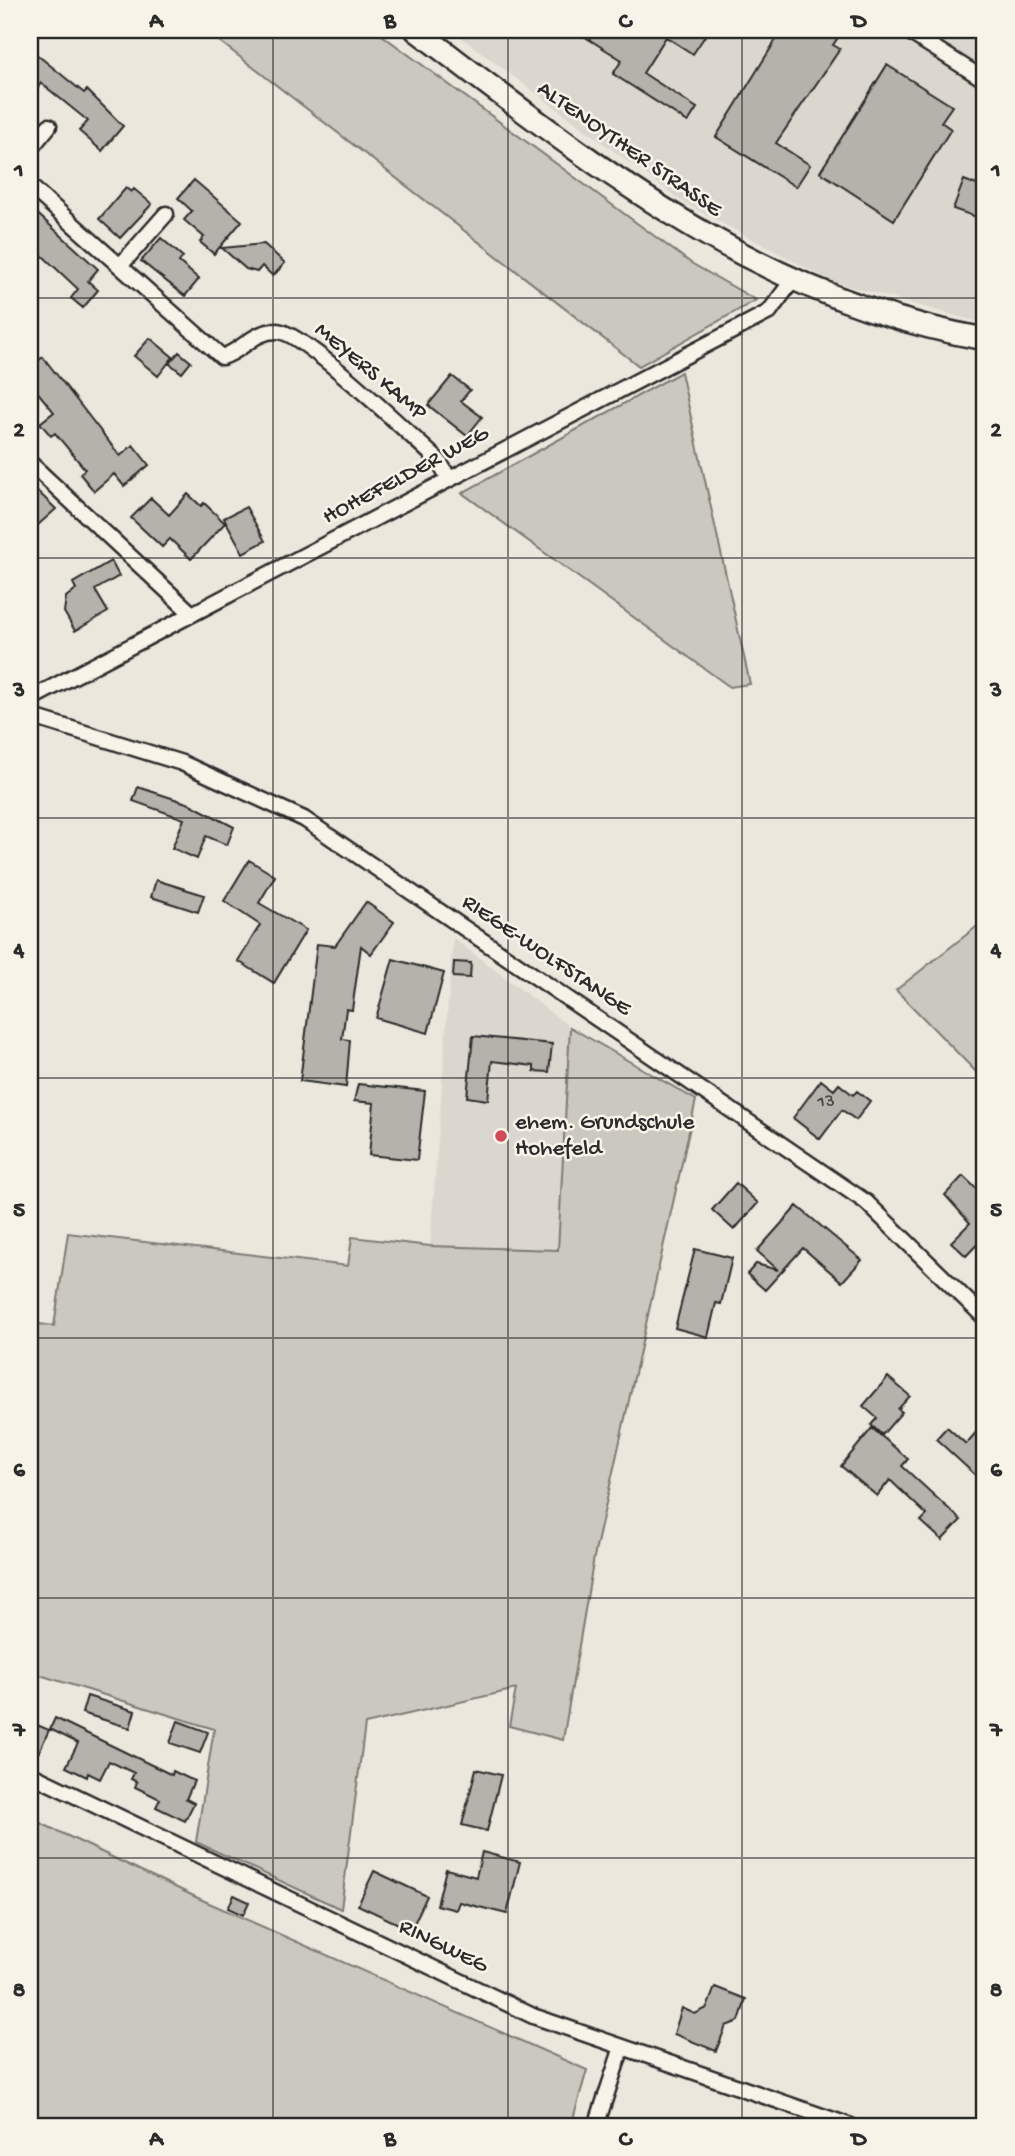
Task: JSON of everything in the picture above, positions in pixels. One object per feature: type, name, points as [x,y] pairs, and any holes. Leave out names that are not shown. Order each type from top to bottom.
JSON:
[{"type":"main road","name":"ALTENOYTHER STRASSE","points":[[416,30],[637,193],[713,241],[792,281],[877,312],[985,339]]},
{"type":"street","points":[[906,30],[985,80]]},
{"type":"street","points":[[30,149],[49,126]]},
{"type":"street","name":"MEYERS KAMP","points":[[30,186],[222,357],[239,352],[257,334],[281,330],[308,345],[439,461],[449,479]]},
{"type":"street","points":[[120,266],[166,214]]},
{"type":"street","name":"HOHEFELDER WEG","points":[[30,699],[769,312],[792,281]]},
{"type":"street","points":[[30,463],[191,613]]},
{"type":"street","name":"RIEGE-WOLFSTANGE","points":[[30,716],[182,763],[304,819],[866,1202],[985,1318]]},
{"type":"street","name":"RINGWEG","points":[[30,1774],[533,2016],[852,2126]]},
{"type":"street","points":[[596,2126],[622,2047]]},
{"type":"shaded area","points":[[205,30],[375,30],[691,263],[756,300],[639,366]]},
{"type":"shaded area","points":[[451,30],[985,30],[985,324],[831,281],[684,203]]},
{"type":"shaded area","points":[[681,372],[750,684],[730,687],[462,493]]},
{"type":"shaded area","points":[[985,920],[985,1081],[896,990]]},
{"type":"shaded area","name":"ehem. Grundschule Hohefeld","points":[[453,938],[570,1027],[559,1250],[430,1246]]},
{"type":"shaded area","points":[[570,1027],[696,1100],[594,1557],[563,1740],[509,1726],[516,1689],[365,1724],[341,1909],[196,1842],[214,1729],[30,1672],[30,1323],[54,1326],[68,1233],[348,1266],[352,1237],[430,1246],[558,1250]]},
{"type":"shaded area","points":[[30,1818],[200,1899],[587,2070],[571,2126],[43,2126],[30,2120]]},
{"type":"building","points":[[574,30],[709,30],[693,54],[666,37],[643,73],[697,108],[688,122],[613,74],[622,60]]},
{"type":"building","points":[[782,30],[843,30],[833,45],[840,49],[776,143],[810,165],[796,187],[716,137]]},
{"type":"building","points":[[35,53],[84,93],[87,90],[123,126],[102,151],[79,131],[88,121],[41,83],[37,89],[30,83],[30,60]]},
{"type":"building","points":[[887,65],[952,106],[941,122],[951,129],[894,220],[820,172]]},
{"type":"building","points":[[194,180],[242,221],[214,254],[200,242],[204,237],[184,220],[192,211],[178,198]]},
{"type":"building","points":[[964,180],[985,188],[985,220],[953,209]]},
{"type":"building","points":[[126,188],[131,192],[134,189],[152,204],[120,238],[99,219]]},
{"type":"building","points":[[30,207],[98,269],[88,281],[98,290],[83,308],[71,298],[78,289],[30,244]]},
{"type":"building","points":[[161,238],[183,257],[179,262],[199,279],[185,296],[141,261]]},
{"type":"building","points":[[264,244],[285,263],[273,276],[262,266],[257,272],[246,269],[222,248]]},
{"type":"building","points":[[150,338],[173,357],[158,376],[134,356]]},
{"type":"building","points":[[179,352],[191,362],[182,373],[169,363]]},
{"type":"building","points":[[43,357],[120,456],[133,445],[149,465],[124,486],[114,474],[94,491],[80,474],[85,469],[55,433],[51,436],[40,423],[54,412],[35,389],[30,393],[30,367]]},
{"type":"building","points":[[452,376],[470,390],[461,401],[482,417],[467,436],[428,405]]},
{"type":"building","points":[[30,484],[56,509],[30,532]]},
{"type":"building","points":[[188,494],[201,506],[204,503],[225,523],[191,559],[170,539],[162,547],[131,518],[151,498],[169,515]]},
{"type":"building","points":[[246,507],[265,541],[243,553],[224,518]]},
{"type":"building","points":[[111,561],[119,576],[95,590],[108,612],[75,631],[64,612],[66,597],[76,589],[73,583]]},
{"type":"building","points":[[138,787],[190,804],[234,827],[227,845],[206,836],[197,859],[172,848],[184,819],[133,801]]},
{"type":"building","points":[[249,860],[275,876],[259,903],[306,930],[274,983],[238,961],[260,925],[224,901]]},
{"type":"building","points":[[156,880],[204,895],[198,912],[151,897]]},
{"type":"building","points":[[366,902],[394,922],[371,954],[361,946],[352,1010],[346,1009],[342,1039],[350,1040],[346,1087],[300,1081],[317,944],[335,946]]},
{"type":"building","points":[[393,959],[444,973],[428,1033],[376,1018]]},
{"type":"building","points":[[454,962],[471,963],[470,978],[453,977]]},
{"type":"building","points":[[473,1036],[552,1044],[549,1072],[534,1071],[534,1066],[492,1061],[488,1100],[467,1097]]},
{"type":"building","points":[[821,1080],[834,1090],[839,1084],[853,1095],[857,1091],[870,1101],[856,1120],[842,1110],[820,1139],[793,1118]]},
{"type":"building","points":[[358,1084],[425,1091],[417,1160],[369,1155],[374,1103],[354,1101]]},
{"type":"building","points":[[963,1176],[985,1197],[985,1236],[966,1256],[951,1242],[970,1223],[945,1195]]},
{"type":"building","points":[[736,1183],[758,1203],[734,1230],[712,1210]]},
{"type":"building","points":[[797,1206],[862,1260],[842,1282],[803,1248],[765,1290],[747,1274],[756,1264],[778,1270],[757,1251]]},
{"type":"building","points":[[695,1249],[732,1258],[721,1304],[716,1303],[708,1337],[675,1328]]},
{"type":"building","points":[[888,1377],[910,1396],[898,1409],[902,1412],[882,1435],[871,1425],[877,1418],[863,1406]]},
{"type":"building","points":[[985,1422],[985,1484],[936,1439],[947,1427],[966,1444]]},
{"type":"building","points":[[872,1428],[908,1459],[902,1466],[961,1520],[942,1540],[921,1521],[927,1515],[890,1480],[877,1496],[841,1466]]},
{"type":"building","points":[[87,1696],[135,1711],[130,1728],[82,1713]]},
{"type":"building","points":[[55,1718],[172,1775],[173,1771],[194,1781],[186,1799],[194,1803],[185,1821],[156,1807],[160,1799],[135,1787],[137,1782],[131,1779],[134,1773],[109,1761],[100,1779],[88,1773],[87,1777],[66,1767],[78,1743],[50,1729]]},
{"type":"building","points":[[178,1721],[208,1732],[200,1753],[170,1743]]},
{"type":"building","points":[[30,1722],[49,1730],[39,1752],[30,1748]]},
{"type":"building","points":[[476,1769],[501,1775],[487,1831],[462,1825]]},
{"type":"building","points":[[482,1852],[520,1862],[507,1914],[459,1902],[456,1910],[437,1905],[446,1869],[476,1877]]},
{"type":"building","points":[[374,1871],[427,1896],[411,1930],[358,1905]]},
{"type":"building","points":[[234,1895],[249,1902],[243,1915],[228,1908]]},
{"type":"building","points":[[715,1987],[746,1999],[739,2021],[726,2026],[716,2051],[674,2034],[682,2008],[695,2014],[707,2008]]},
{"type":"place","name":"ehem. Grundschule Hohefeld","points":[[501,1136]]}]
